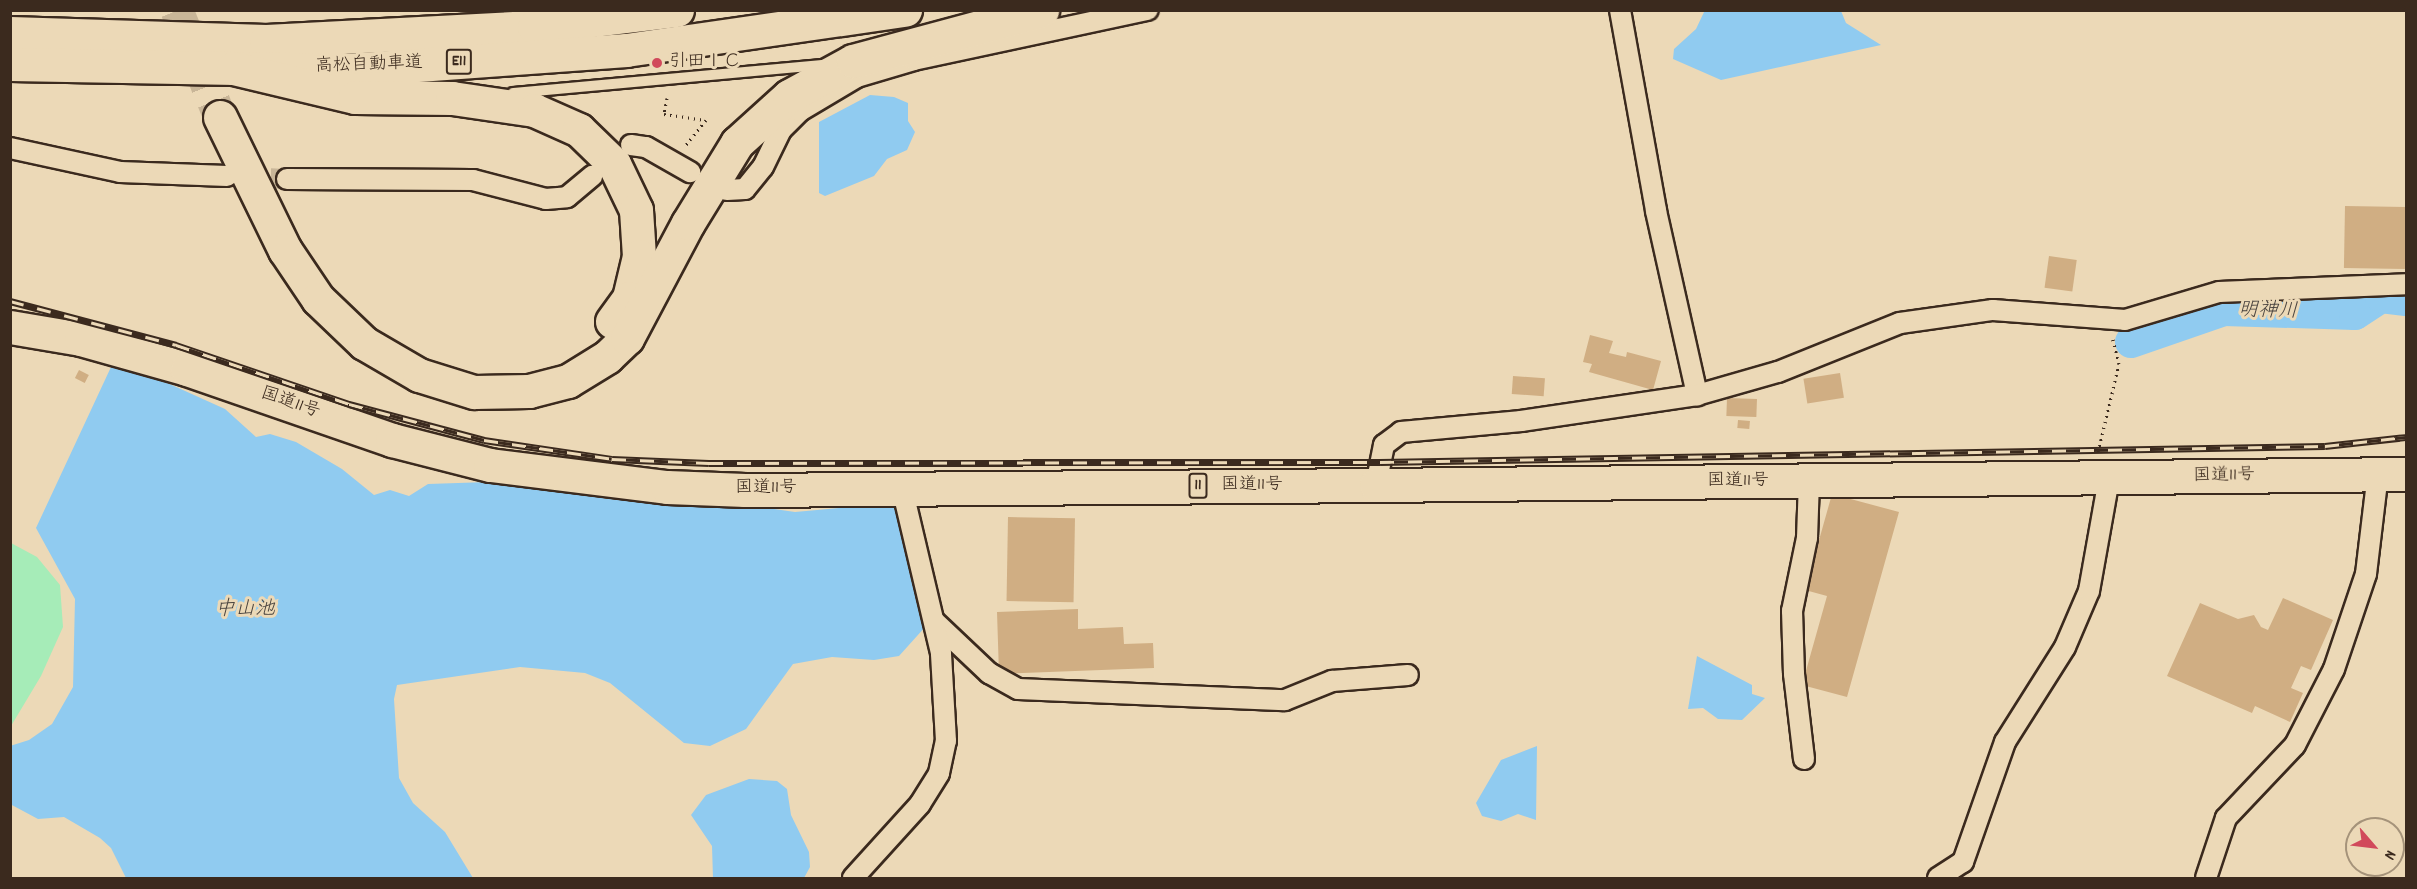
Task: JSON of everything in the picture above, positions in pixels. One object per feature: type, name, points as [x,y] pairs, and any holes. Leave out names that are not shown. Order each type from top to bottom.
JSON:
[{"type":"highway","name":"高松自動車道","points":[[10,33],[266,41],[534,27],[677,10]]},
{"type":"highway","name":"高松自動車道","points":[[10,64],[348,70],[626,51],[905,10]]},
{"type":"highway","points":[[233,68],[355,97],[452,98],[534,110],[579,130],[615,164],[636,210],[639,256],[629,298],[602,335],[561,366],[525,376],[478,376],[426,362],[375,331],[332,289],[298,240],[229,115],[285,250],[318,299],[364,343],[419,375],[474,392],[529,392],[568,381],[607,357],[627,338],[688,223],[737,143],[789,96],[853,62],[1042,10]]},
{"type":"highway","name":"国道11号","points":[[10,327],[81,339],[187,369],[392,440],[490,465],[667,487],[902,488],[1809,482],[2392,474]]},
{"type":"street","points":[[727,190],[745,189],[764,167],[781,130],[800,111],[857,77],[914,60],[1148,10]]},
{"type":"street","points":[[1620,10],[1656,211],[1697,395]]},
{"type":"street","points":[[631,145],[646,147],[673,160],[690,172]]},
{"type":"street","points":[[10,148],[120,172],[227,176]]},
{"type":"street","points":[[286,179],[473,180],[546,199],[567,197],[592,176]]},
{"type":"street","points":[[1376,485],[1384,445],[1401,432],[1521,421],[1697,395],[1778,372],[1900,323],[1993,310],[2105,321],[2125,320],[2219,292],[2406,284]]},
{"type":"street","points":[[2205,879],[2226,818],[2295,745],[2334,669],[2366,574],[2392,474]]},
{"type":"street","points":[[1938,879],[1963,862],[2005,742],[2065,647],[2089,591],[2101,479]]},
{"type":"street","points":[[1804,759],[1794,674],[1792,611],[1807,538],[1809,482]]},
{"type":"street","points":[[853,879],[920,804],[939,773],[946,741],[945,692],[934,621],[902,488]]},
{"type":"street","points":[[934,621],[989,673],[1018,689],[1285,700],[1332,681],[1408,675]]},
{"type":"lane","points":[[452,98],[853,62]]},
{"type":"path","points":[[667,98],[664,114],[706,120],[673,160]]},
{"type":"path","points":[[2101,479],[2119,364],[2105,321]]},
{"type":"green space","points":[[11,543],[37,557],[60,585],[63,627],[41,676],[11,726]]},
{"type":"water","points":[[1705,10],[1841,11],[1846,23],[1881,45],[1721,80],[1673,59],[1674,49],[1696,29]]},
{"type":"water","points":[[870,95],[894,97],[908,103],[908,121],[915,132],[907,150],[887,159],[874,176],[825,196],[819,193],[819,122]]},
{"type":"water","name":"中山池","points":[[111,367],[163,381],[225,409],[256,437],[270,434],[296,442],[342,469],[374,495],[390,490],[409,496],[428,484],[519,481],[608,499],[760,507],[795,512],[894,503],[926,626],[899,656],[874,660],[832,657],[793,664],[746,729],[710,746],[684,743],[610,683],[585,673],[520,667],[397,685],[394,699],[399,778],[413,803],[445,832],[473,878],[126,878],[111,848],[100,838],[64,817],[38,819],[10,804],[10,746],[29,740],[52,724],[73,687],[75,599],[36,528]]},
{"type":"water","points":[[1697,656],[1752,685],[1752,694],[1765,698],[1742,720],[1718,719],[1703,708],[1688,709]]},
{"type":"water","points":[[1537,746],[1536,820],[1518,814],[1501,821],[1482,816],[1476,803],[1501,760]]},
{"type":"water","points":[[749,779],[777,781],[787,789],[791,815],[809,852],[810,867],[804,878],[713,878],[712,846],[691,815],[706,795]]},
{"type":"building","points":[[2345,206],[2406,207],[2405,269],[2344,268]]},
{"type":"building","points":[[2049,256],[2077,260],[2072,292],[2045,288]]},
{"type":"building","points":[[1590,335],[1613,341],[1609,353],[1626,357],[1627,352],[1661,361],[1653,390],[1589,372],[1592,364],[1583,362]]},
{"type":"building","points":[[79,370],[89,375],[85,383],[75,378]]},
{"type":"building","points":[[1840,373],[1844,398],[1807,403],[1803,379]]},
{"type":"building","points":[[1513,376],[1545,378],[1544,396],[1512,394]]},
{"type":"building","points":[[1727,398],[1757,399],[1756,417],[1726,416]]},
{"type":"building","points":[[1738,420],[1750,421],[1749,429],[1737,428]]},
{"type":"building","points":[[1832,494],[1899,512],[1847,697],[1802,685],[1827,596],[1805,590]]},
{"type":"building","points":[[1008,517],[1075,518],[1074,602],[1007,601]]},
{"type":"building","points":[[2283,598],[2333,620],[2311,670],[2301,666],[2291,688],[2303,693],[2290,722],[2255,706],[2252,713],[2167,676],[2200,603],[2238,619],[2254,615],[2261,627],[2268,630]]},
{"type":"building","points":[[1078,609],[1078,629],[1123,627],[1124,644],[1153,643],[1154,668],[999,674],[997,612]]},
{"type":"waterway","name":"明神川","points":[[2131,342],[2224,310],[2355,314],[2381,297],[2406,300]]},
{"type":"tunnel","points":[[177,10],[220,117]]},
{"type":"tunnel","points":[[241,177],[287,179]]},
{"type":"railway","points":[[10,301],[176,345],[349,404],[484,440],[612,459],[709,463],[1380,462],[2325,446],[2406,437]]},
{"type":"place","name":"引田ＩＣ","points":[[657,63]]}]
